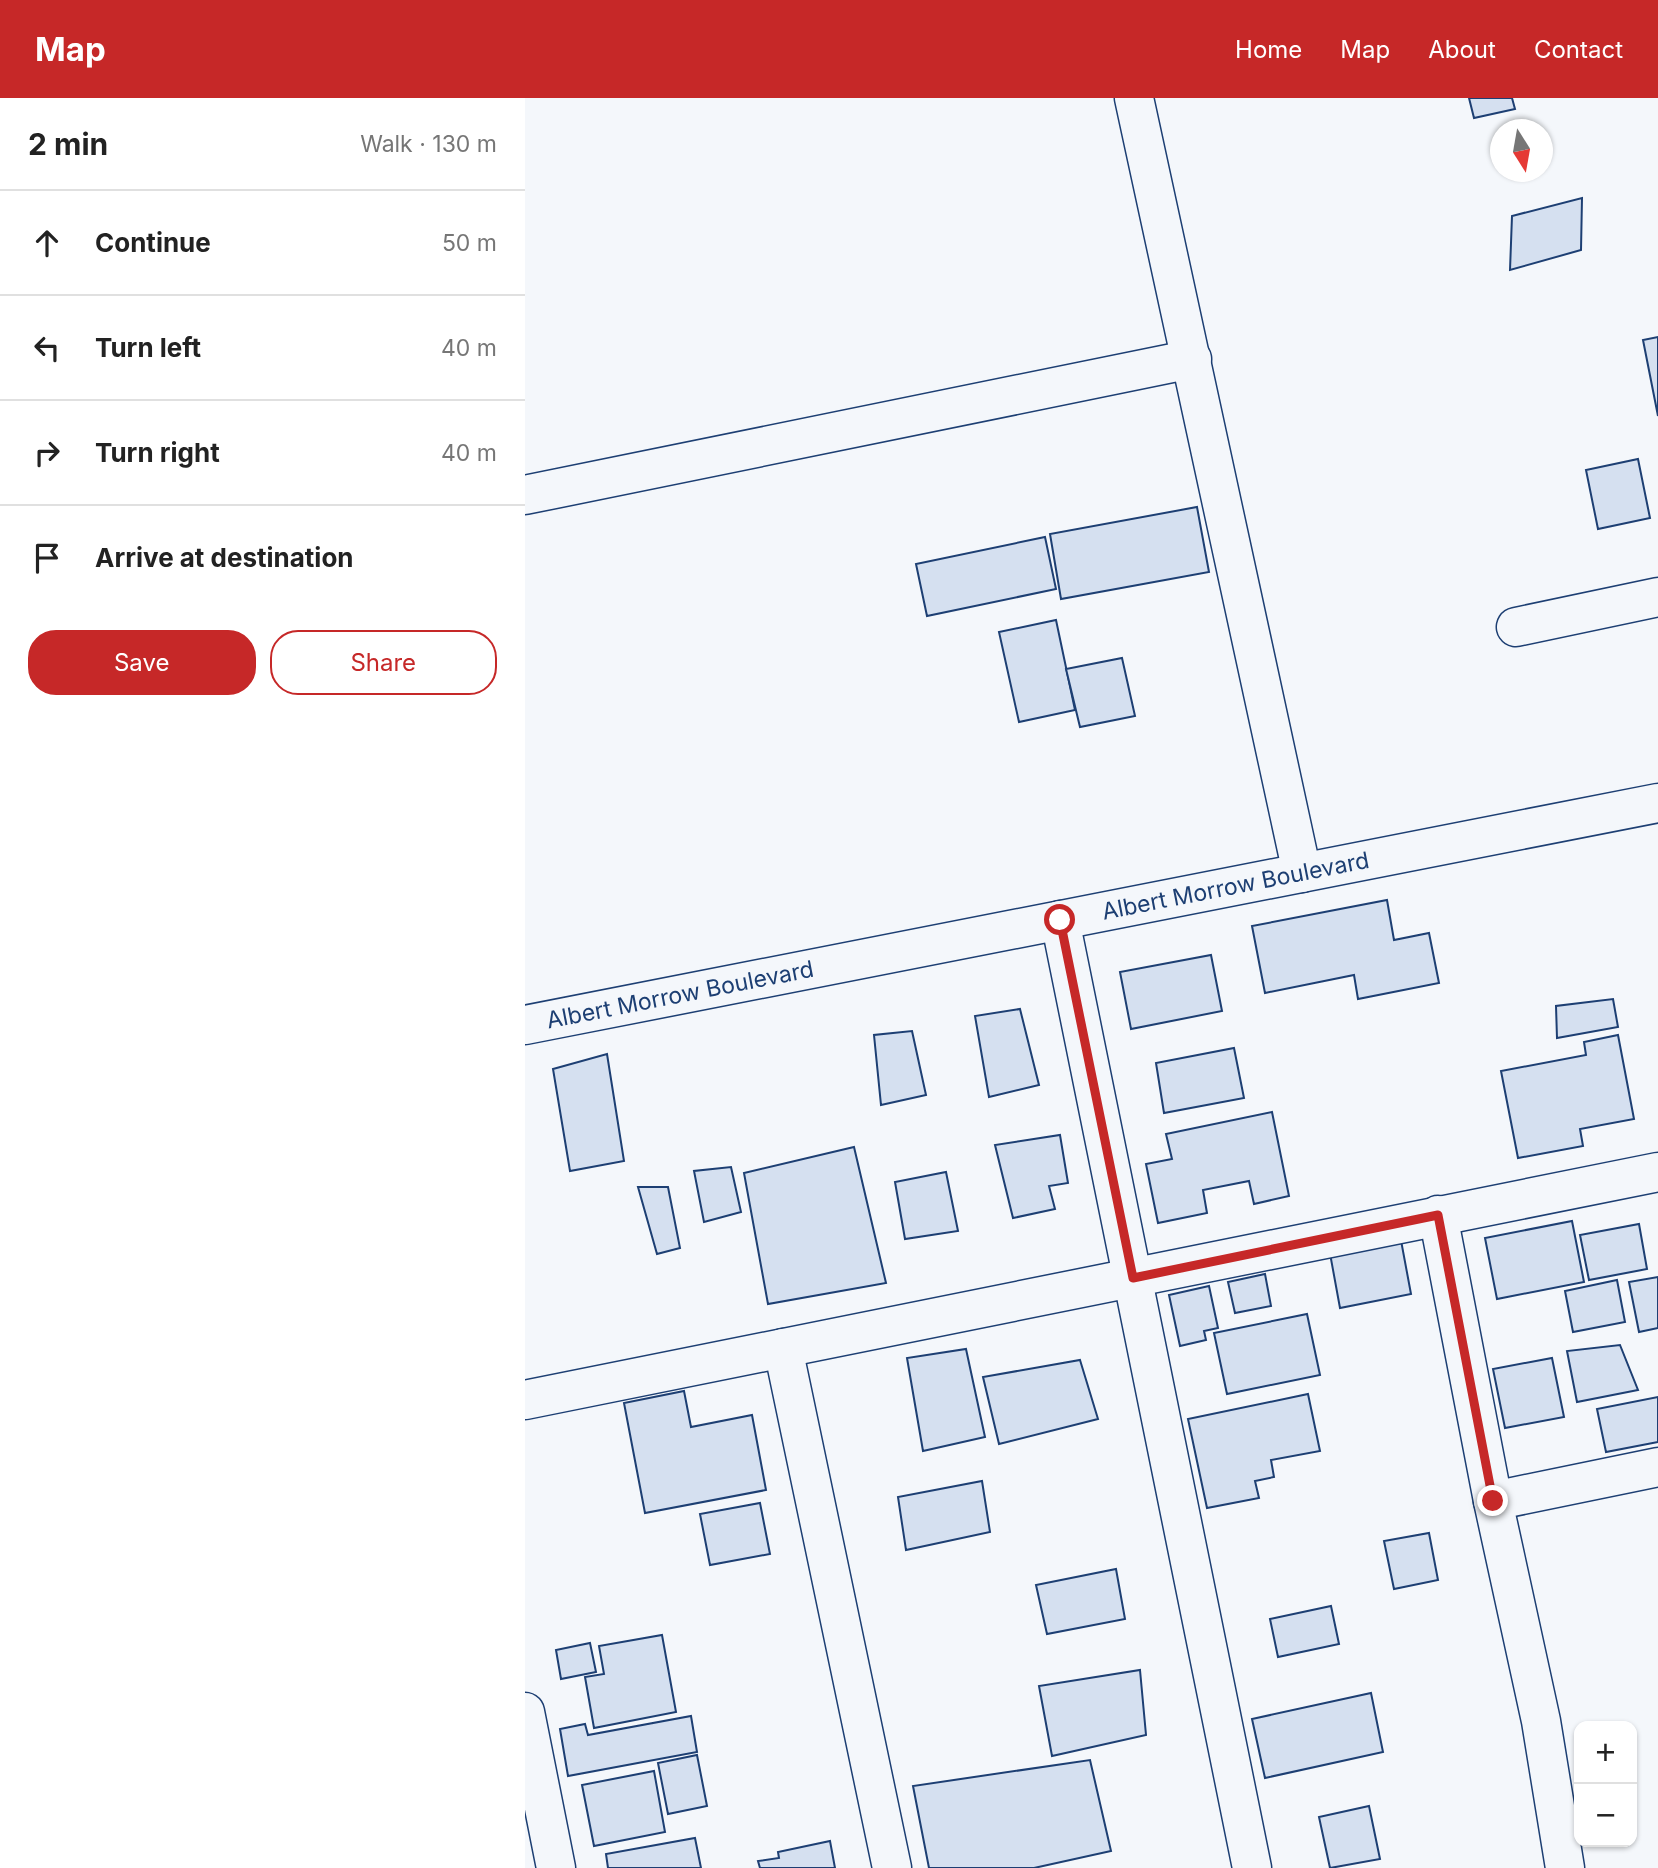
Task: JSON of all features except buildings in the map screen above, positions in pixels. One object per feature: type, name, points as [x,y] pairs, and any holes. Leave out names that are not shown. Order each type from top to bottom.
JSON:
[{"type":"main road","points":[[1134,98],[1302,873]]},
{"type":"main road","points":[[525,495],[1192,359]]},
{"type":"main road","points":[[1516,627],[1658,597]]},
{"type":"main road","name":"Albert Morrow Boulevard","points":[[525,1025],[1658,803]]},
{"type":"main road","points":[[1060,920],[1252,1868]]},
{"type":"main road","points":[[525,1400],[1658,1172]]},
{"type":"main road","points":[[1438,1215],[1493,1501],[1541,1721],[1565,1868]]},
{"type":"main road","points":[[783,1348],[892,1868]]},
{"type":"main road","points":[[1493,1501],[1658,1467]]},
{"type":"main road","points":[[525,1712],[556,1868]]},
{"type":"route","points":[[1060,920],[1133,1278],[1438,1215],[1493,1501]]}]
